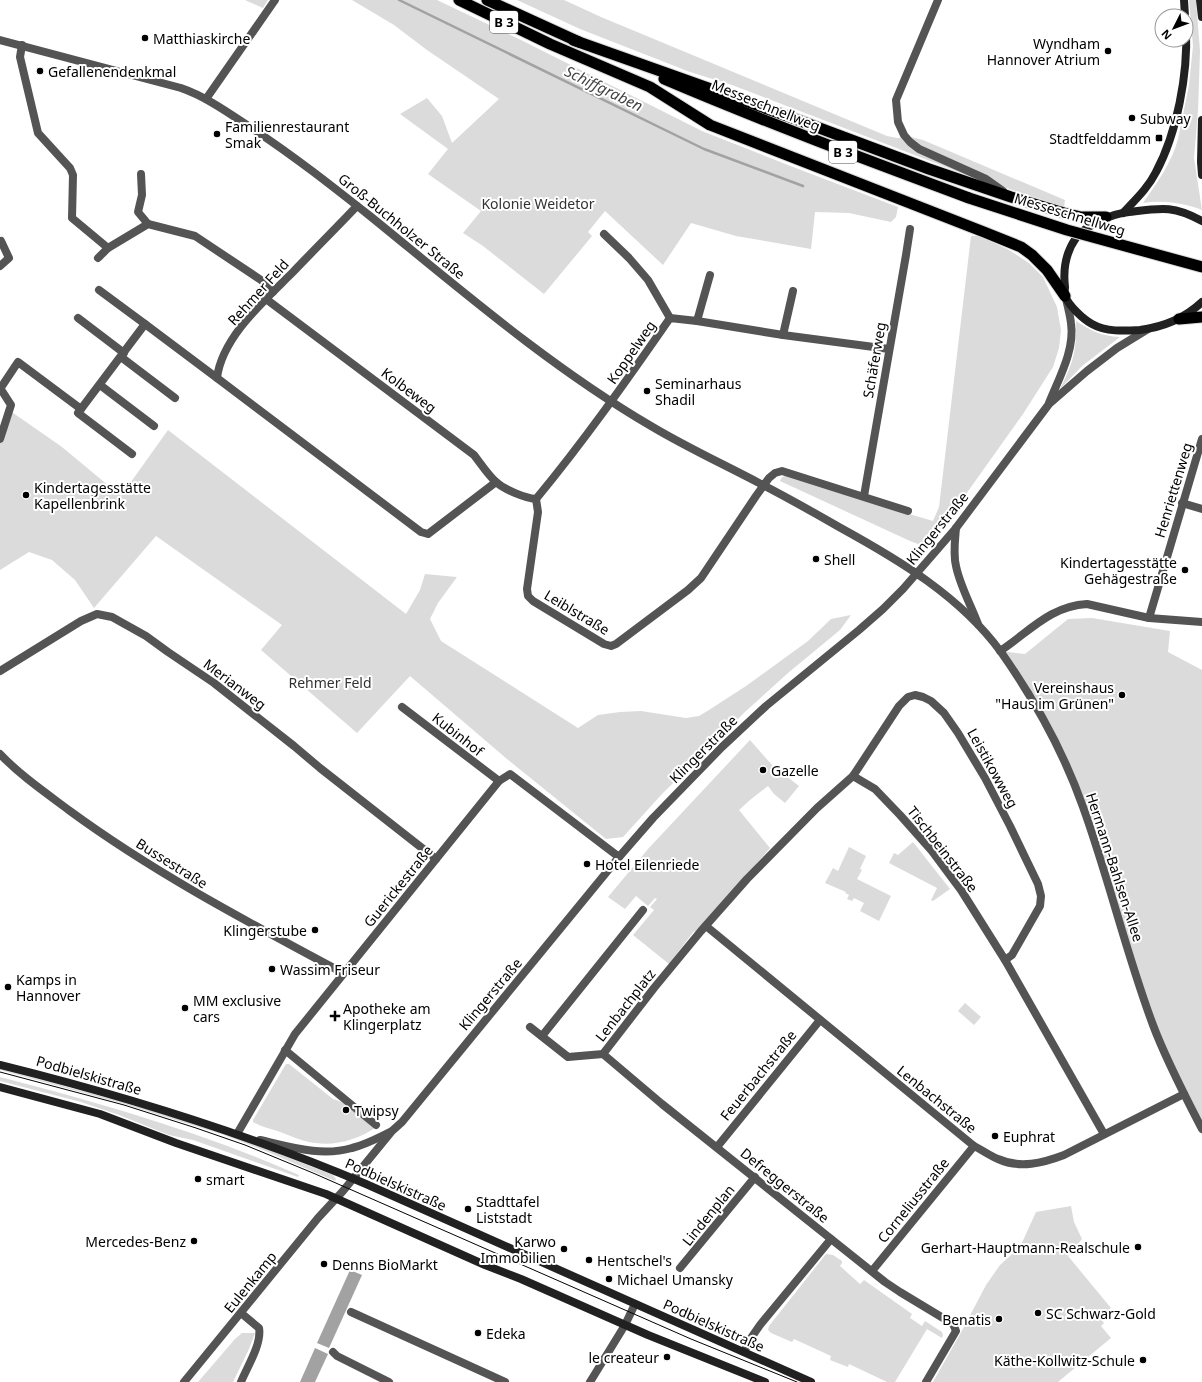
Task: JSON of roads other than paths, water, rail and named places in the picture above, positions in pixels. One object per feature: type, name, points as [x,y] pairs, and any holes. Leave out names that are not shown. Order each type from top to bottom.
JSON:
[{"type":"highway","name":"B 3","points":[[459,0],[550,44],[650,87]]},
{"type":"highway","name":"Messeschnellweg","points":[[487,0],[573,40],[718,102],[840,150],[969,198],[1067,230],[1202,267]]},
{"type":"highway","points":[[573,40],[790,117],[929,169],[1011,197],[1064,214],[1081,217],[1106,217]]},
{"type":"highway","points":[[650,87],[718,102]]},
{"type":"highway","points":[[650,87],[710,125],[1021,247],[1042,264],[1065,296]]},
{"type":"highway","points":[[1179,319],[1202,317]]},
{"type":"main road","points":[[1200,0],[1202,17]]},
{"type":"main road","points":[[1123,213],[1149,184],[1156,173],[1168,145],[1180,102],[1187,48]]},
{"type":"main road","points":[[1202,120],[1200,162],[1202,175]]},
{"type":"main road","points":[[1202,221],[1188,214],[1170,208],[1150,209],[1106,217],[1092,225],[1077,237],[1070,247],[1065,264],[1064,277],[1065,296],[1078,314],[1093,325],[1108,330],[1125,331],[1148,329],[1179,319],[1202,302]]},
{"type":"main road","name":"Podbielskistraße","points":[[0,1065],[76,1084],[178,1114],[308,1160],[811,1382]]},
{"type":"main road","points":[[0,1087],[100,1114],[176,1143],[336,1198],[492,1268],[521,1279],[680,1349],[765,1382]]},
{"type":"street","points":[[206,99],[275,0]]},
{"type":"street","points":[[938,0],[896,100],[898,122],[904,135],[919,149],[986,179],[1011,197]]},
{"type":"street","name":"Groß-Buchholzer Straße","points":[[0,40],[181,88],[206,99],[280,147],[312,170],[482,307],[545,355],[612,402],[687,446],[865,541],[917,574]]},
{"type":"street","points":[[22,46],[20,57],[38,133],[70,168],[73,175],[72,218],[108,248]]},
{"type":"street","points":[[141,174],[142,195],[138,212],[148,224],[195,236],[261,280],[273,292]]},
{"type":"street","name":"Rehmer Feld","points":[[217,378],[218,369],[238,331],[266,299],[357,206]]},
{"type":"street","points":[[98,258],[108,248],[148,224]]},
{"type":"street","name":"Schäferweg","points":[[864,496],[910,229]]},
{"type":"street","name":"Koppelweg","points":[[604,234],[630,258],[648,280],[670,318]]},
{"type":"street","points":[[0,266],[9,258],[1,241]]},
{"type":"street","points":[[697,320],[710,276]]},
{"type":"street","points":[[99,290],[421,532],[428,534],[496,482]]},
{"type":"street","points":[[783,335],[793,291]]},
{"type":"street","name":"Klingerstraße","points":[[1049,404],[1070,346],[1072,324],[1065,296]]},
{"type":"street","name":"Kolbeweg","points":[[266,299],[474,455],[496,482],[512,492],[536,499]]},
{"type":"street","points":[[78,318],[175,398]]},
{"type":"street","name":"Koppelweg","points":[[612,402],[670,318]]},
{"type":"street","name":"Koppelweg","points":[[670,318],[697,320],[783,335],[889,349]]},
{"type":"street","points":[[132,454],[78,413],[145,324]]},
{"type":"street","name":"Klingerstraße","points":[[336,1198],[392,1131],[402,1122],[653,818],[722,747],[766,706],[883,609],[917,574],[956,528],[1049,404],[1087,371],[1117,348],[1148,329]]},
{"type":"street","points":[[0,439],[11,405],[0,388],[18,362],[81,409]]},
{"type":"street","points":[[100,385],[154,426]]},
{"type":"street","points":[[536,499],[566,463],[612,402]]},
{"type":"street","name":"Henriettenweg","points":[[1149,618],[1202,439]]},
{"type":"street","points":[[763,486],[775,473],[782,470],[908,511]]},
{"type":"street","name":"Leiblstraße","points":[[536,499],[538,512],[527,589],[528,596],[533,601],[604,644],[610,646],[616,644],[702,578],[763,486]]},
{"type":"street","points":[[1182,503],[1202,509]]},
{"type":"street","name":"Hermann-Bahlsen-Allee","points":[[956,528],[956,565],[959,578],[979,627]]},
{"type":"street","name":"Hermann-Bahlsen-Allee","points":[[917,574],[930,582],[954,602],[1000,651],[1043,719],[1064,760],[1083,806],[1134,971],[1155,1029],[1184,1094],[1202,1129]]},
{"type":"street","points":[[1000,651],[1057,610],[1087,604],[1149,618],[1202,622]]},
{"type":"street","name":"Merianweg","points":[[0,671],[81,621],[97,614],[112,616],[146,636],[214,683],[436,859]]},
{"type":"street","name":"Leistikowweg","points":[[853,776],[899,706],[908,697],[916,695],[923,697],[931,701],[944,713],[985,778],[1010,826],[1040,890],[1041,902],[1037,912],[1012,955],[1005,960]]},
{"type":"street","name":"Kubinhof","points":[[402,707],[499,781]]},
{"type":"street","name":"Bussestraße","points":[[0,754],[10,765],[26,778],[112,841],[192,891],[343,973]]},
{"type":"street","points":[[499,781],[510,774],[620,857]]},
{"type":"street","points":[[706,926],[748,878],[782,843],[834,792],[853,776]]},
{"type":"street","name":"Tischbeinstraße","points":[[853,776],[875,788],[932,851],[961,890],[1005,960],[1104,1134]]},
{"type":"street","name":"Guerickestraße","points":[[237,1134],[294,1034],[499,781]]},
{"type":"street","points":[[542,1036],[643,910]]},
{"type":"street","name":"Lenbachstraße","points":[[706,926],[974,1146],[998,1160],[1016,1164],[1034,1164],[1045,1162],[1064,1155],[1184,1094]]},
{"type":"street","name":"Lenbachplatz","points":[[530,1027],[568,1057],[603,1054],[654,988],[706,926]]},
{"type":"street","name":"Feuerbachstraße","points":[[717,1147],[820,1020]]},
{"type":"street","points":[[285,1050],[376,1125]]},
{"type":"street","name":"Defreggerstraße","points":[[603,1054],[872,1271],[900,1292],[956,1327],[956,1331],[926,1382]]},
{"type":"street","name":"Klingerstraße","points":[[237,1134],[308,1151],[324,1152],[353,1148],[392,1131]]},
{"type":"street","name":"Corneliusstraße","points":[[872,1271],[974,1146]]},
{"type":"street","name":"Lindenplan","points":[[680,1268],[755,1177]]},
{"type":"street","name":"Eulenkamp","points":[[184,1382],[336,1198]]},
{"type":"street","points":[[744,1352],[760,1325],[831,1238]]},
{"type":"street","points":[[590,1382],[625,1325],[635,1304]]},
{"type":"street","points":[[351,1312],[505,1382]]},
{"type":"street","points":[[241,1313],[259,1328],[260,1332],[258,1343],[241,1382]]},
{"type":"street","points":[[333,1352],[337,1356],[389,1382]]},
{"type":"waterway","name":"Schiffgraben","points":[[399,0],[704,149],[803,186]]},
{"type":"tram line","points":[[0,1072],[124,1105],[245,1145],[313,1173],[691,1339],[797,1382]]},
{"type":"place","name":"Matthiaskirche","points":[[145,38]]},
{"type":"place","name":"Wyndham Hannover Atrium","points":[[1108,51]]},
{"type":"place","name":"Gefallenendenkmal","points":[[40,71]]},
{"type":"place","name":"Subway","points":[[1132,118]]},
{"type":"place","name":"Familienrestaurant Smak","points":[[217,134]]},
{"type":"place","name":"Stadtfelddamm","points":[[1159,138]]},
{"type":"place","name":"Seminarhaus Shadil","points":[[647,391]]},
{"type":"place","name":"Kindertagesstätte Kapellenbrink","points":[[26,495]]},
{"type":"place","name":"Shell","points":[[816,559]]},
{"type":"place","name":"Kindertagesstätte Gehägestraße","points":[[1185,570]]},
{"type":"place","name":"Vereinshaus \"Haus im Grünen\"","points":[[1122,695]]},
{"type":"place","name":"Gazelle","points":[[763,770]]},
{"type":"place","name":"Hotel Eilenriede","points":[[587,864]]},
{"type":"place","name":"Klingerstube","points":[[315,930]]},
{"type":"place","name":"Wassim Friseur","points":[[272,969]]},
{"type":"place","name":"Kamps in Hannover","points":[[8,987]]},
{"type":"place","name":"MM exclusive cars","points":[[185,1008]]},
{"type":"place","name":"Apotheke am Klingerplatz","points":[[335,1016]]},
{"type":"place","name":"Twipsy","points":[[346,1110]]},
{"type":"place","name":"Euphrat","points":[[995,1136]]},
{"type":"place","name":"smart","points":[[198,1179]]},
{"type":"place","name":"Stadttafel Liststadt","points":[[468,1209]]},
{"type":"place","name":"Mercedes-Benz","points":[[194,1241]]},
{"type":"place","name":"Gerhart-Hauptmann-Realschule","points":[[1138,1247]]},
{"type":"place","name":"Karwo Immobilien","points":[[564,1249]]},
{"type":"place","name":"Hentschel's","points":[[589,1260]]},
{"type":"place","name":"Denns BioMarkt","points":[[324,1264]]},
{"type":"place","name":"Michael Umansky","points":[[609,1279]]},
{"type":"place","name":"SC Schwarz-Gold","points":[[1038,1313]]},
{"type":"place","name":"Benatis","points":[[999,1319]]},
{"type":"place","name":"Edeka","points":[[478,1333]]},
{"type":"place","name":"le createur","points":[[667,1357]]},
{"type":"place","name":"Käthe-Kollwitz-Schule","points":[[1143,1360]]},
{"type":"park label","name":"Kolonie Weidetor","points":[[538,203]]}]
